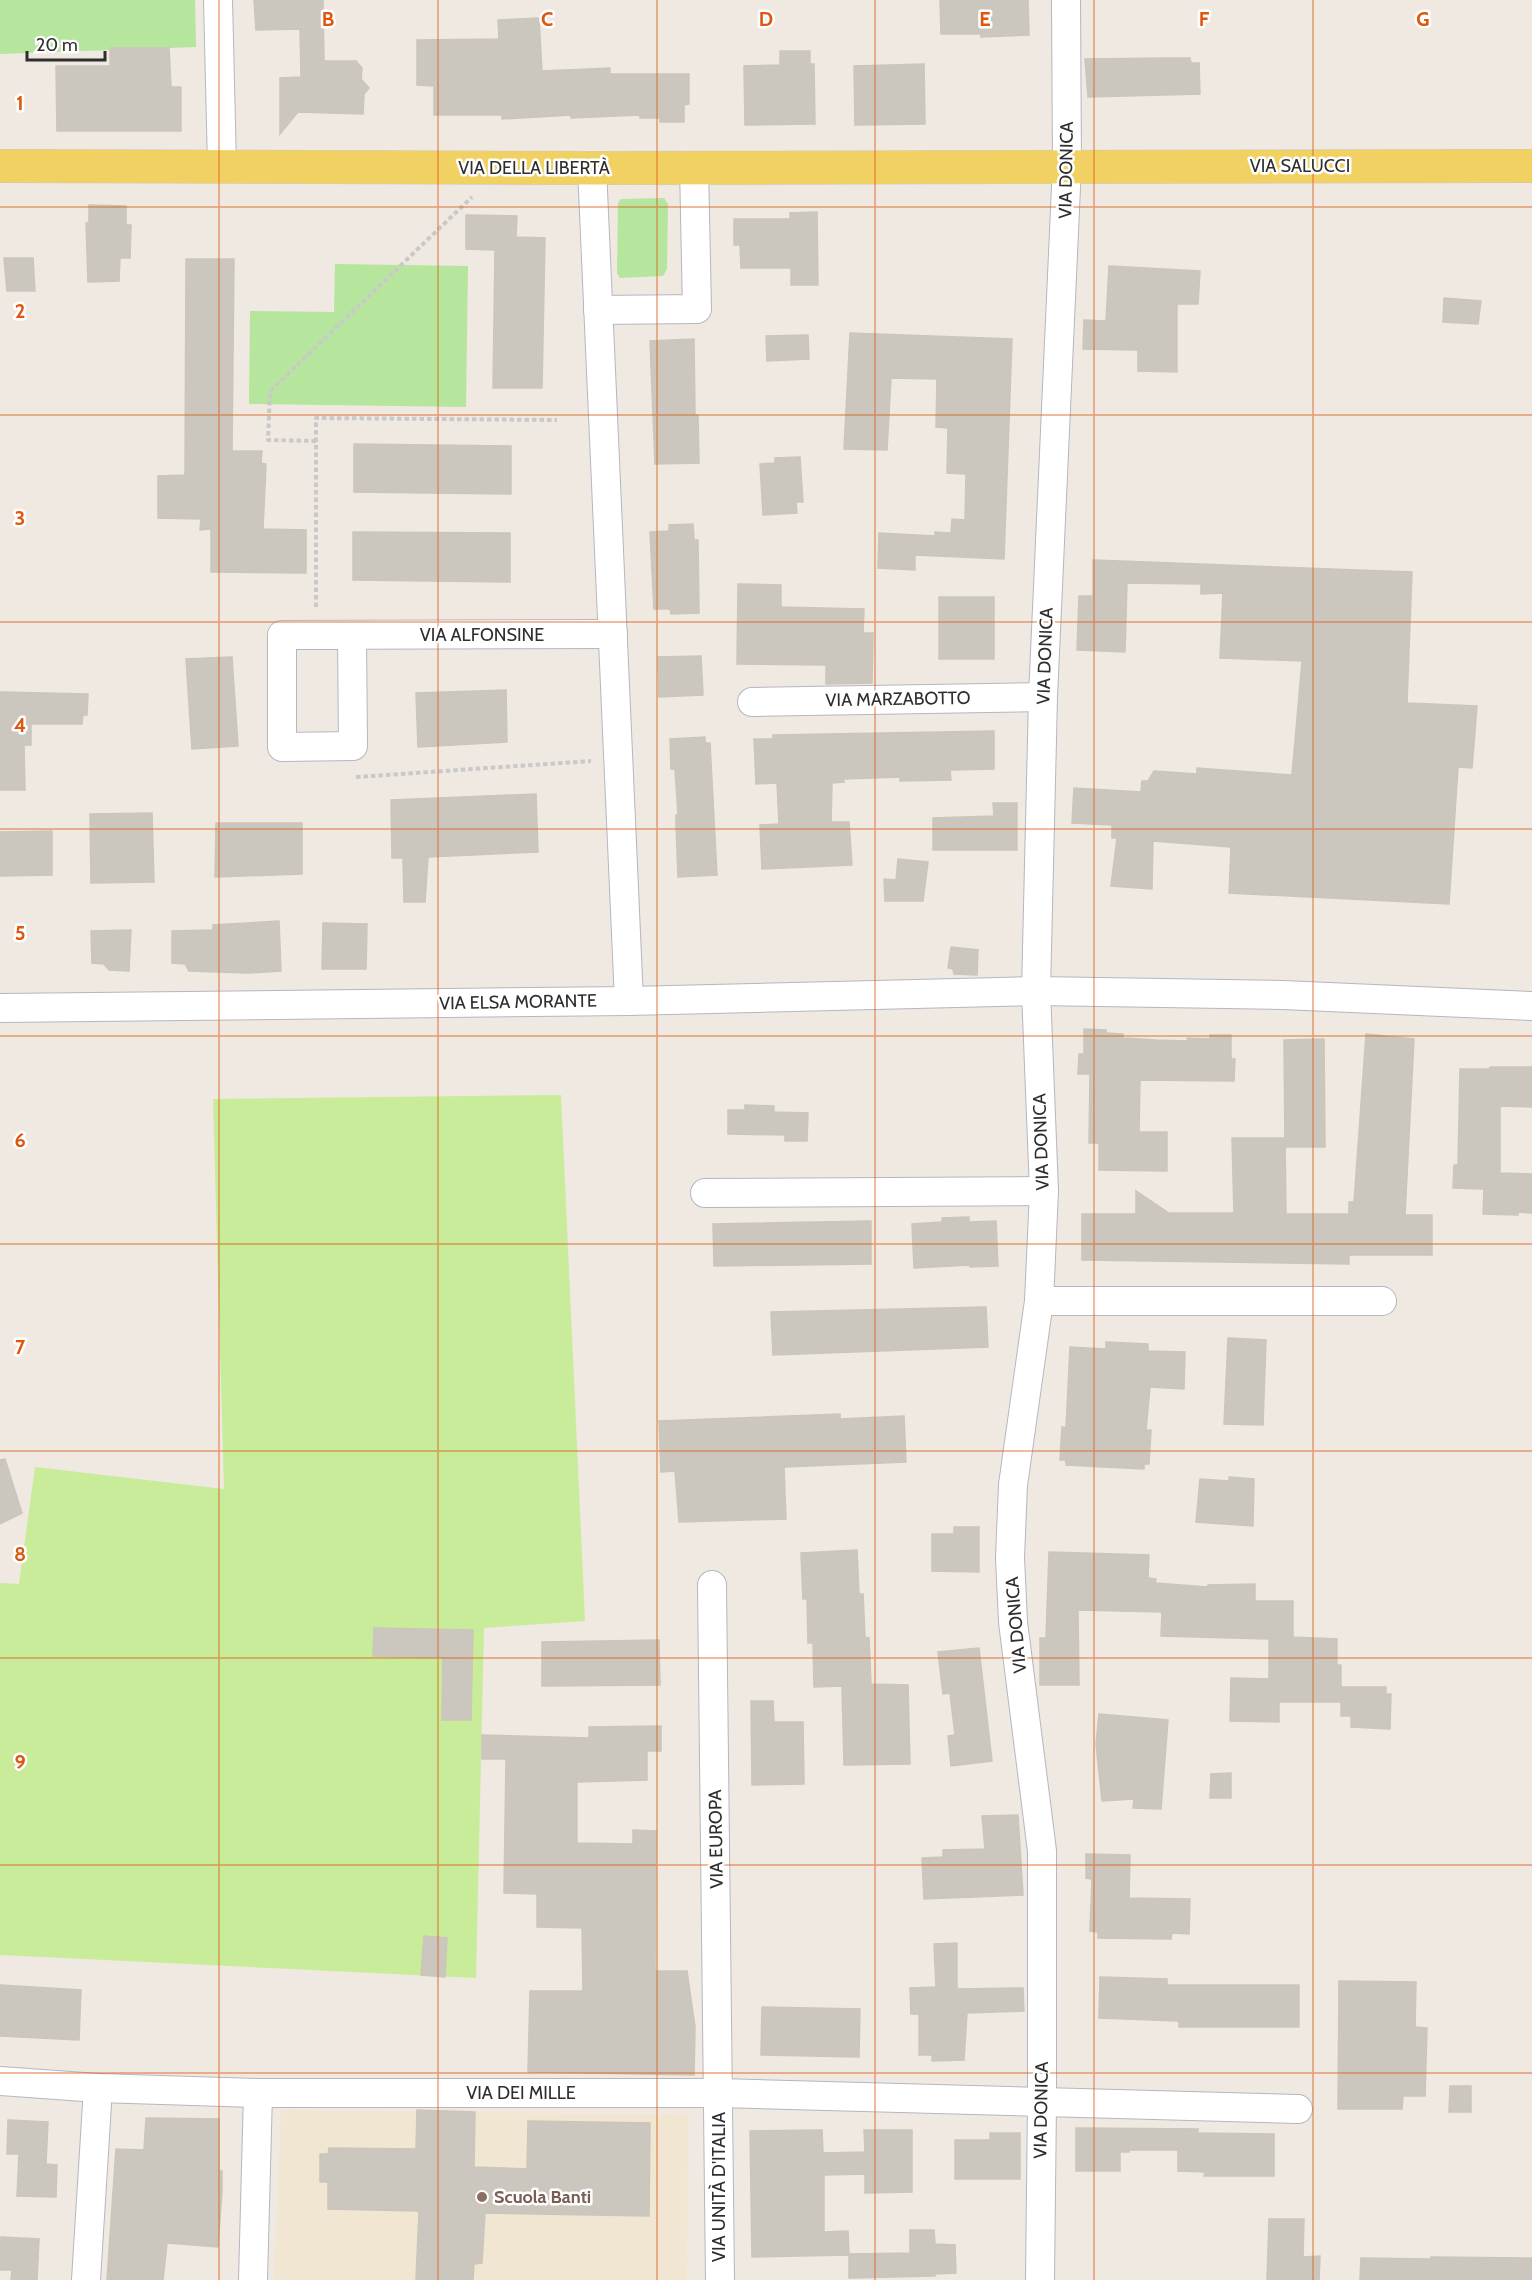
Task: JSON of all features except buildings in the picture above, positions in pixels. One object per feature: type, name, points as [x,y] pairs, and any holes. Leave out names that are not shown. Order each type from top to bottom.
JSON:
[{"type":"main road","name":"VIA DELLA LIBERTÀ","points":[[0,166],[592,168],[1067,165]]},
{"type":"main road","name":"VIA SALUCCI","points":[[1067,165],[1532,166]]},
{"type":"street","points":[[219,0],[222,166]]},
{"type":"street","name":"VIA DONICA","points":[[1040,2280],[1042,1851],[1013,1622],[1010,1558],[1013,1485],[1039,1301],[1044,1191],[1036,992],[1043,697],[1067,165],[1066,0]]},
{"type":"street","points":[[598,309],[697,309],[694,167]]},
{"type":"street","points":[[592,168],[629,1001]]},
{"type":"street","name":"VIA ALFONSINE","points":[[352,635],[353,746],[282,747],[282,635],[613,634]]},
{"type":"street","name":"VIA MARZABOTTO","points":[[752,702],[1043,697]]},
{"type":"street","name":"VIA ELSA MORANTE","points":[[0,1008],[629,1001],[1036,992],[1283,995],[1532,1006]]},
{"type":"street","points":[[705,1193],[1044,1191]]},
{"type":"street","points":[[1039,1301],[1382,1301]]},
{"type":"street","name":"VIA EUROPA","points":[[712,1585],[719,2093]]},
{"type":"street","name":"VIA DEI MILLE","points":[[0,2081],[98,2088],[258,2093],[719,2093],[1298,2109]]},
{"type":"street","points":[[86,2280],[98,2088]]},
{"type":"street","points":[[253,2280],[258,2093]]},
{"type":"street","name":"VIA UNITÀ D'ITALIA","points":[[719,2093],[720,2280]]},
{"type":"path","points":[[316,441],[268,440],[270,392],[503,168]]},
{"type":"path","points":[[316,635],[316,418],[557,420]]},
{"type":"path","points":[[356,777],[619,759]]},
{"type":"shaded area","name":"Scuola Banti","points":[[281,2110],[688,2115],[687,2280],[274,2280]]},
{"type":"green space","points":[[0,0],[195,0],[196,47],[0,54]]},
{"type":"green space","points":[[664,198],[668,204],[667,269],[663,276],[620,278],[617,273],[618,203],[621,199]]},
{"type":"green space","points":[[335,264],[468,266],[466,407],[249,404],[250,311],[334,312]]},
{"type":"green space","points":[[561,1095],[585,1621],[484,1628],[476,1978],[0,1955],[0,1583],[19,1584],[35,1467],[224,1489],[213,1099]]},
{"type":"place","name":"Scuola Banti","points":[[482,2197]]}]
